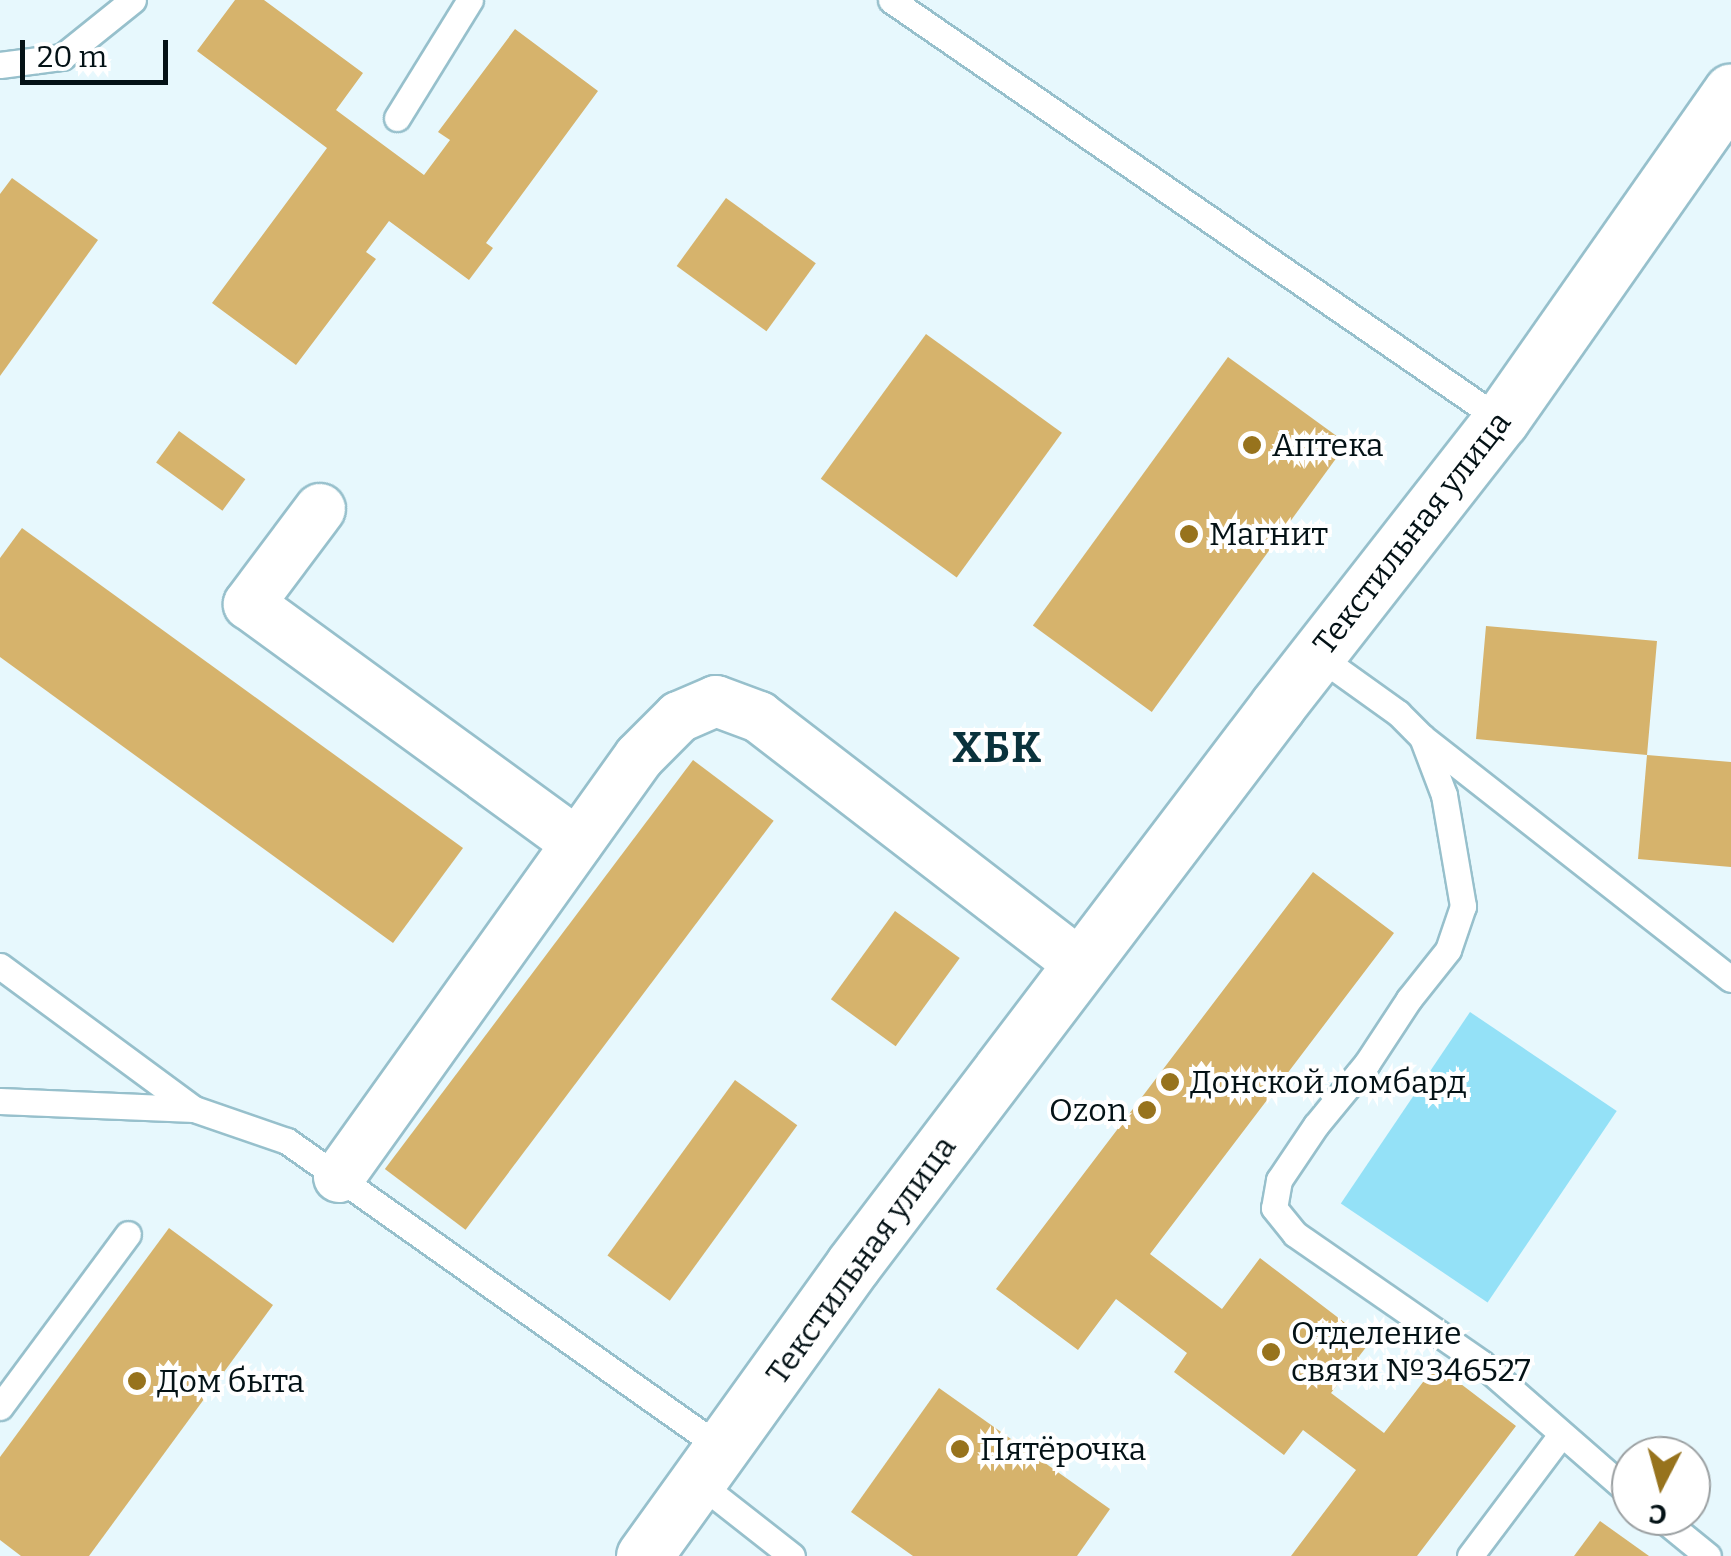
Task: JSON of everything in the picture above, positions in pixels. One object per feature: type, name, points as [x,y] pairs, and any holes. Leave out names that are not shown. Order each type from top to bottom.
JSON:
[{"type":"main road","name":"Текстильная улица","points":[[644,1556],[854,1265],[1317,656],[1502,420],[1731,90]]},
{"type":"street","points":[[320,509],[249,604],[578,844]]},
{"type":"street","points":[[339,1178],[639,757],[679,717],[716,700],[759,716],[1081,965]]},
{"type":"lane","points":[[0,65],[62,57],[133,0]]},
{"type":"lane","points":[[397,118],[470,0]]},
{"type":"lane","points":[[892,0],[1502,420]]},
{"type":"lane","points":[[1317,656],[1398,713],[1422,737],[1731,979]]},
{"type":"lane","points":[[1422,737],[1444,795],[1462,906],[1448,950],[1408,999],[1368,1063],[1316,1125],[1279,1180],[1274,1208],[1295,1234],[1481,1363],[1611,1478]]},
{"type":"lane","points":[[0,966],[194,1109]]},
{"type":"lane","points":[[0,1101],[194,1109],[287,1141],[712,1466],[792,1556]]},
{"type":"lane","points":[[0,1407],[128,1234]]},
{"type":"lane","points":[[1470,1556],[1560,1436]]},
{"type":"lane","points":[[1684,1536],[1708,1556]]},
{"type":"shaded area","points":[[1470,1012],[1617,1111],[1488,1302],[1341,1204]]},
{"type":"building","points":[[235,0],[264,0],[363,73],[336,110],[424,175],[450,140],[438,132],[515,29],[598,91],[486,243],[493,248],[469,280],[389,221],[366,252],[376,259],[296,365],[212,303],[327,148],[197,51]]},
{"type":"building","points":[[12,178],[98,240],[0,376],[0,194]]},
{"type":"building","points":[[726,198],[816,263],[766,331],[677,266]]},
{"type":"building","points":[[926,334],[1062,433],[957,578],[821,479]]},
{"type":"building","name":"Магнит","points":[[1228,357],[1347,443],[1152,712],[1033,626]]},
{"type":"building","points":[[179,431],[245,479],[222,511],[156,463]]},
{"type":"building","points":[[22,528],[463,848],[393,943],[0,657],[0,558]]},
{"type":"building","points":[[1486,626],[1657,641],[1647,755],[1476,739]]},
{"type":"building","points":[[1647,755],[1731,762],[1731,867],[1638,859]]},
{"type":"building","points":[[693,760],[774,821],[466,1230],[385,1169]]},
{"type":"building","points":[[1313,872],[1394,933],[1150,1254],[1222,1309],[1260,1258],[1370,1342],[1331,1393],[1384,1433],[1436,1365],[1516,1426],[1417,1556],[1291,1556],[1356,1470],[1303,1430],[1284,1455],[1174,1372],[1187,1353],[1116,1299],[1078,1350],[996,1289]]},
{"type":"building","points":[[895,911],[960,958],[896,1046],[831,999]]},
{"type":"building","points":[[735,1080],[797,1125],[670,1301],[607,1256]]},
{"type":"building","name":"Дом быта","points":[[169,1228],[273,1305],[89,1556],[21,1556],[0,1540],[0,1457]]},
{"type":"building","name":"Пятёрочка","points":[[939,1388],[1110,1509],[1077,1556],[913,1556],[851,1512]]},
{"type":"building","points":[[1600,1521],[1611,1529],[1611,1536],[1621,1536],[1649,1556],[1574,1556]]},
{"type":"place","name":"Аптека","points":[[1252,445]]},
{"type":"place","name":"Магнит","points":[[1189,534]]},
{"type":"place","name":"Донской ломбард","points":[[1170,1082]]},
{"type":"place","name":"Ozon","points":[[1147,1110]]},
{"type":"place","name":"Отделение связи №346527","points":[[1271,1352]]},
{"type":"place","name":"Дом быта","points":[[137,1381]]},
{"type":"place","name":"Пятёрочка","points":[[960,1449]]},
{"type":"district","name":"ХБК","points":[[998,748]]}]
